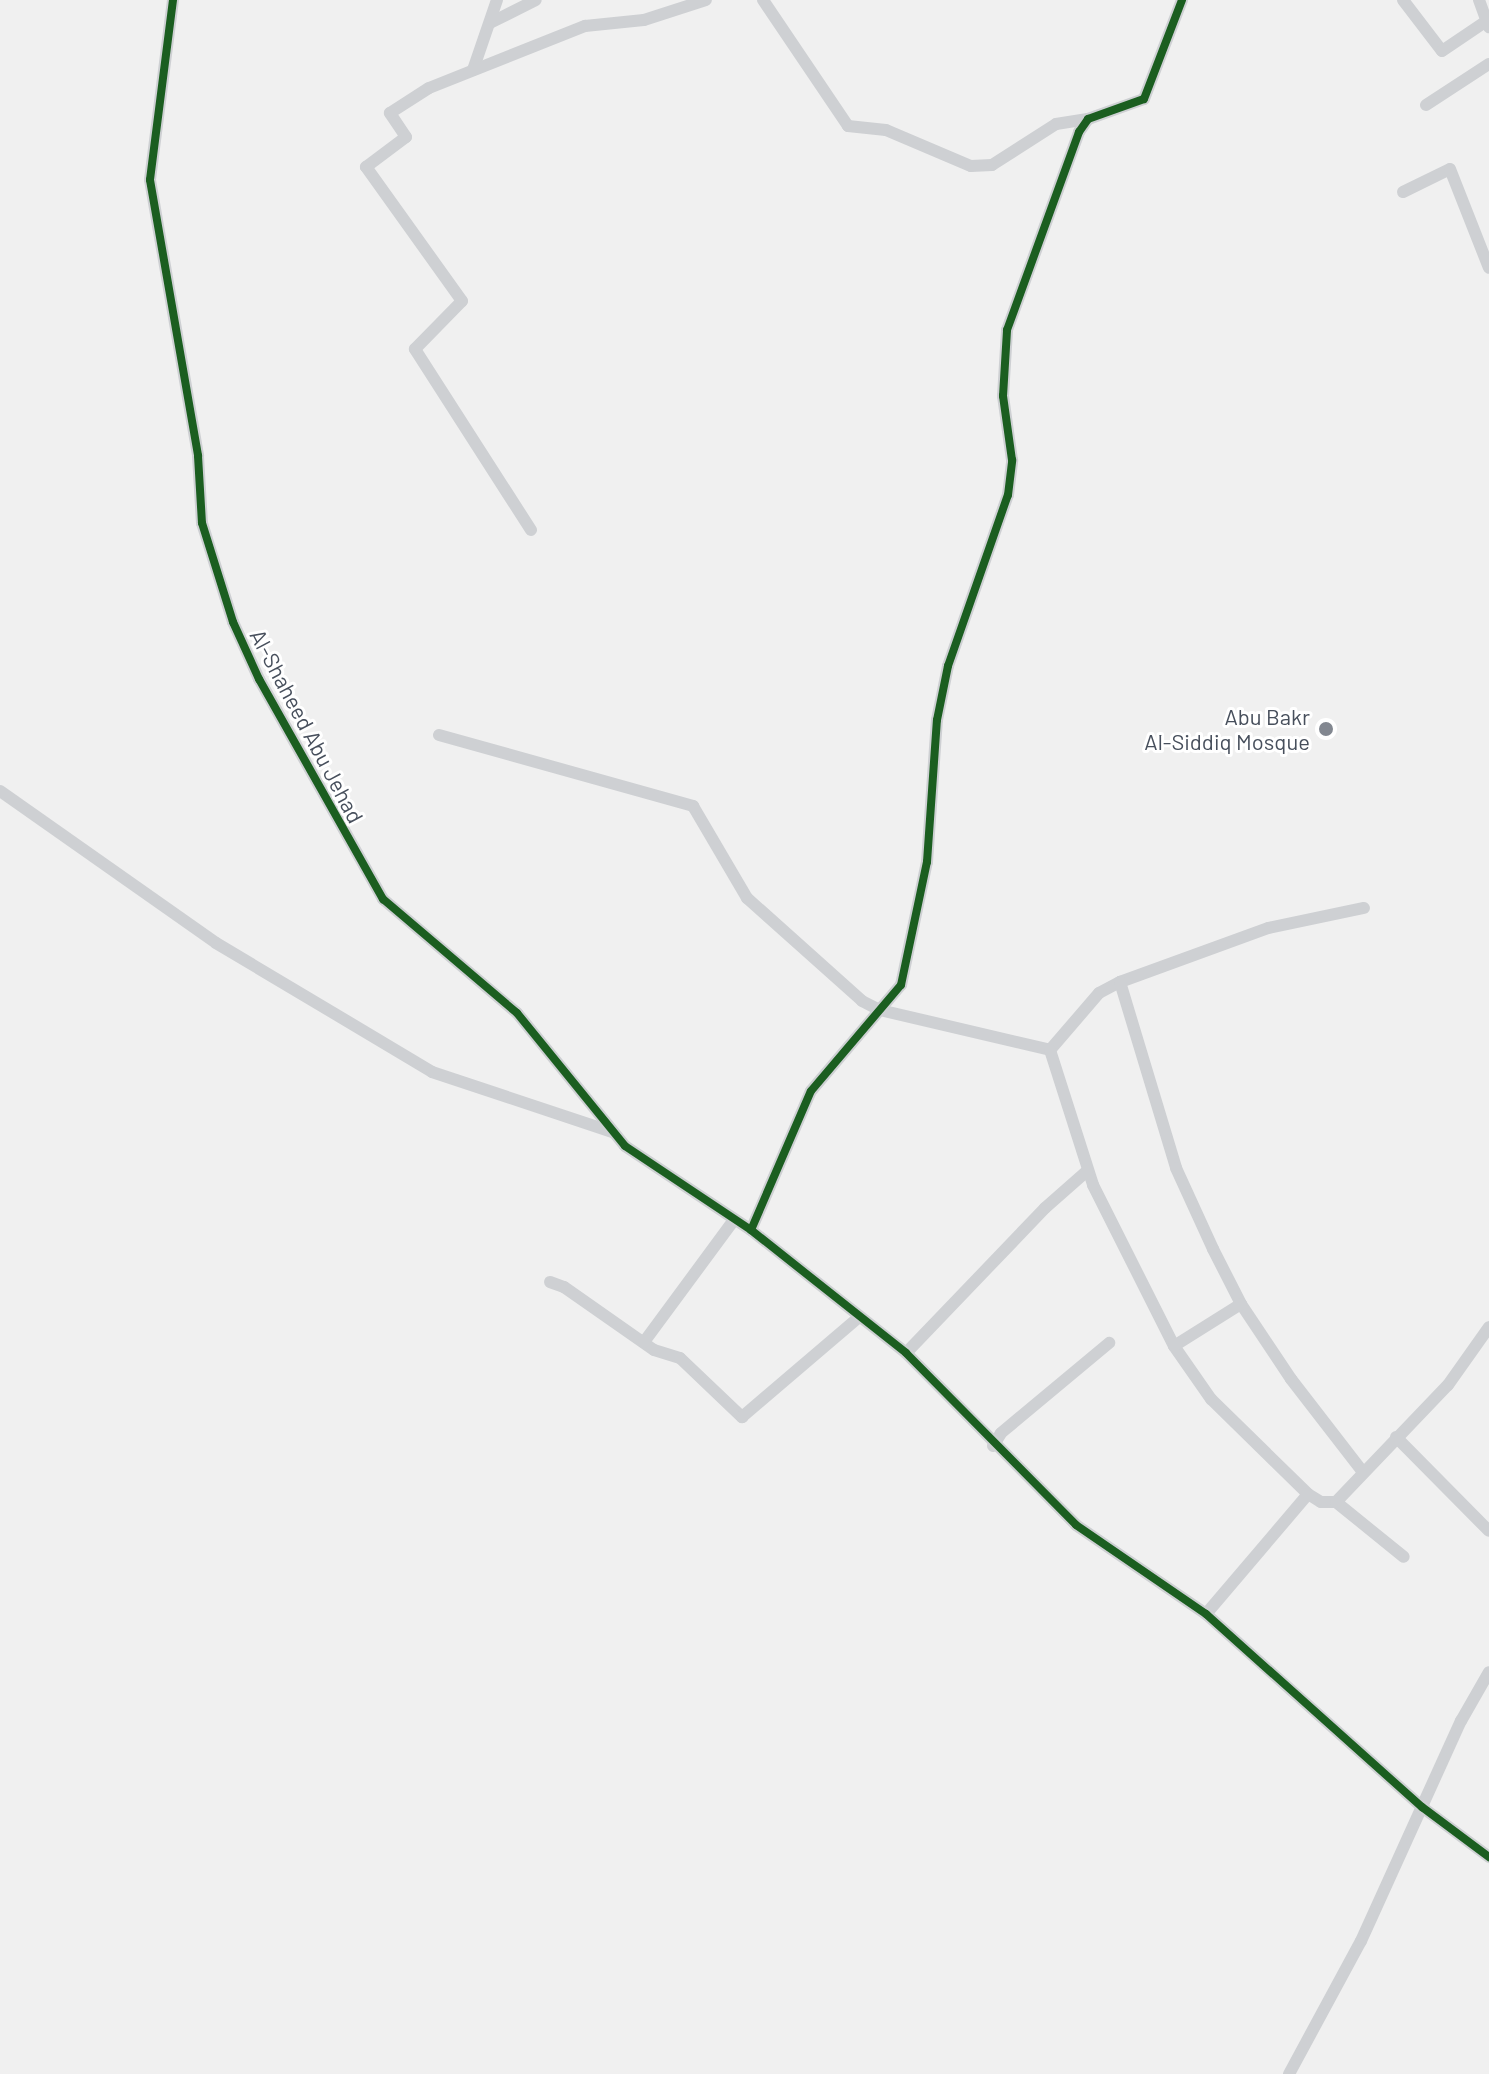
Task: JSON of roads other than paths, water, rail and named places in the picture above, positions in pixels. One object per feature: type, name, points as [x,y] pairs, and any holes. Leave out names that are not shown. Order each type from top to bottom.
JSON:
[{"type":"street","name":"Al-Shaheed Abu Jehad","points":[[173,0],[150,180],[198,456],[202,523],[233,622],[322,799],[383,899],[517,1013],[542,1050],[625,1146],[751,1230],[906,1353],[993,1446],[1076,1525],[1206,1614],[1422,1807],[1489,1857]]},
{"type":"street","points":[[473,70],[497,0]]},
{"type":"street","points":[[490,23],[536,0]]},
{"type":"street","points":[[531,530],[415,349],[462,301],[366,167],[406,137],[390,113],[429,88],[585,26],[644,20],[706,0]]},
{"type":"street","points":[[763,0],[848,126],[886,130],[971,166],[992,165],[1056,124],[1088,119],[1144,99],[1182,0]]},
{"type":"street","points":[[1403,0],[1442,51],[1488,20]]},
{"type":"street","points":[[1479,0],[1489,27]]},
{"type":"street","points":[[1426,105],[1489,64]]},
{"type":"street","points":[[751,1230],[811,1091],[901,985],[926,871],[937,720],[948,666],[1008,495],[1012,460],[1003,396],[1007,330],[1079,132],[1088,119]]},
{"type":"street","points":[[1403,192],[1450,169],[1484,239],[1489,268]]},
{"type":"street","points":[[439,735],[693,806],[763,917],[852,993],[880,1010],[1050,1050]]},
{"type":"street","points":[[0,791],[216,943],[432,1072],[615,1133]]},
{"type":"street","points":[[1050,1050],[1099,993],[1120,982],[1268,928],[1364,908]]},
{"type":"street","points":[[1120,982],[1176,1168],[1241,1304],[1291,1379],[1363,1472]]},
{"type":"street","points":[[1050,1050],[1087,1171],[1174,1346],[1211,1399],[1308,1494],[1321,1502],[1336,1502],[1404,1557]]},
{"type":"street","points":[[906,1353],[1045,1208],[1087,1171]]},
{"type":"street","points":[[644,1342],[734,1220]]},
{"type":"street","points":[[550,1282],[644,1342],[680,1358],[742,1417],[859,1317]]},
{"type":"street","points":[[1174,1346],[1241,1304]]},
{"type":"street","points":[[1336,1502],[1448,1385],[1489,1327]]},
{"type":"street","points":[[993,1446],[1001,1433],[1109,1343]]},
{"type":"street","points":[[1396,1437],[1489,1531]]},
{"type":"street","points":[[1206,1614],[1308,1494]]},
{"type":"street","points":[[1289,2074],[1361,1941],[1422,1807],[1489,1672]]},
{"type":"place","name":"Abu Bakr Al-Siddiq Mosque","points":[[1326,729]]}]
